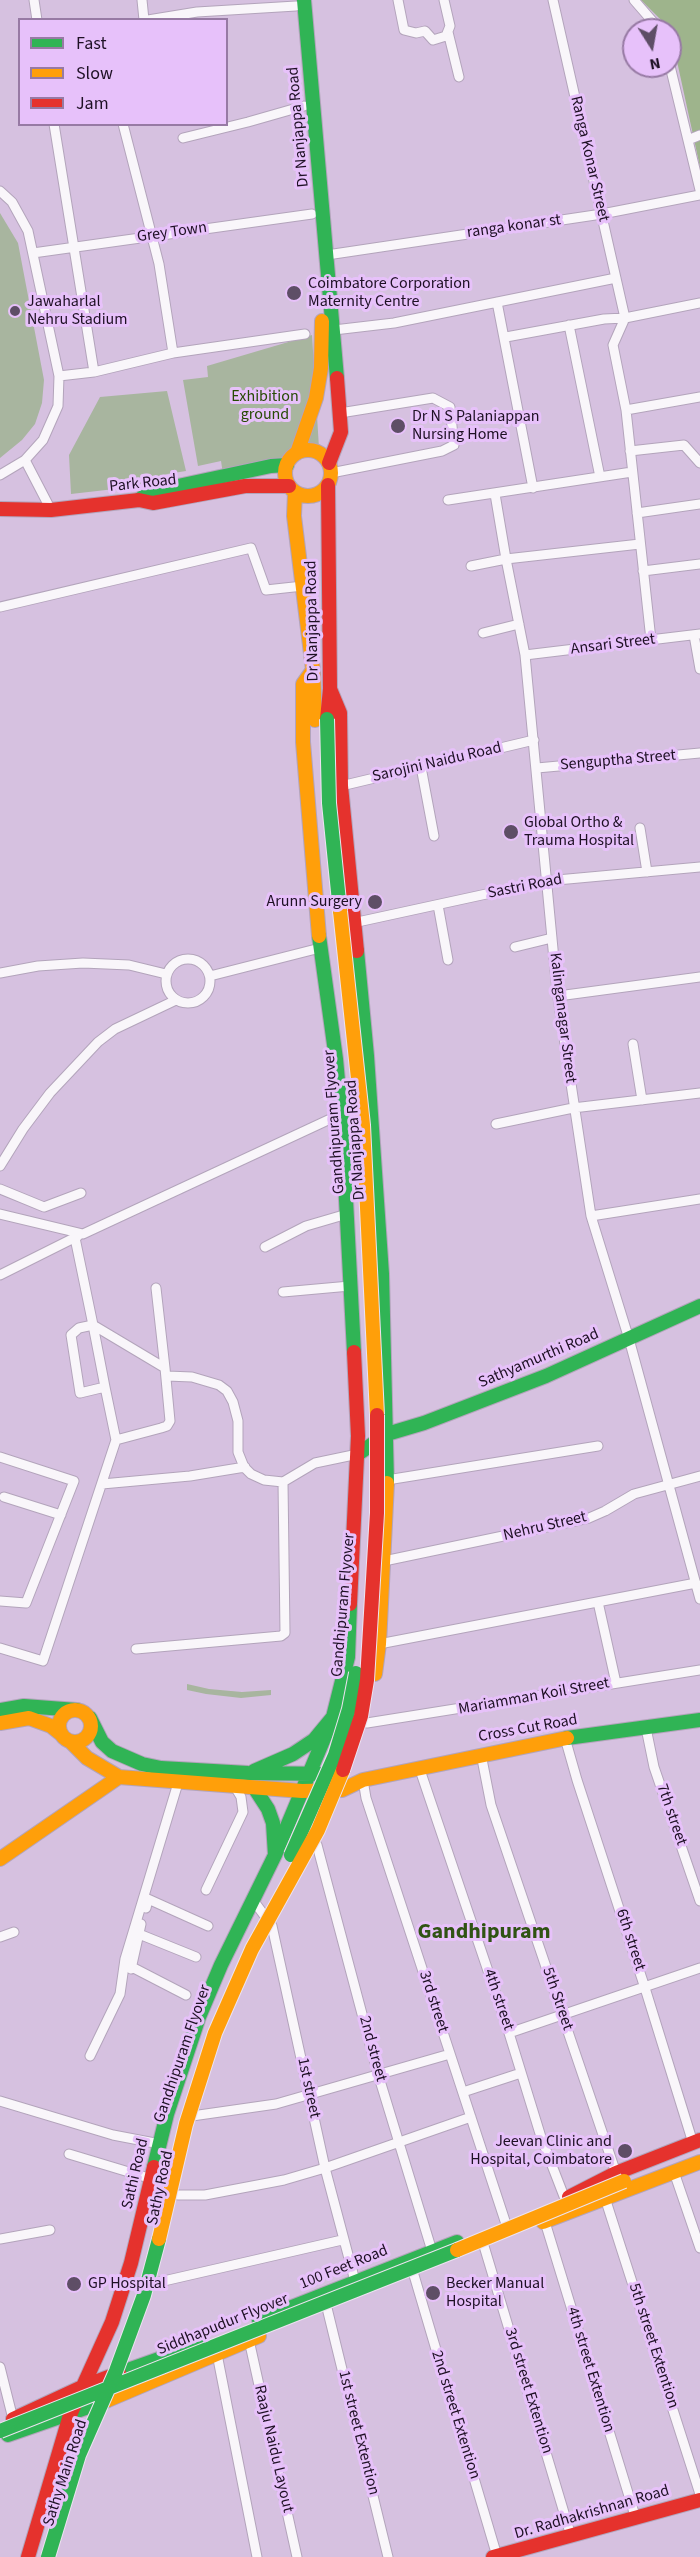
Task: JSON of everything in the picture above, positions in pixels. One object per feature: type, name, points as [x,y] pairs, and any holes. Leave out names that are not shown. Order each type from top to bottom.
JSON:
[{"type":"main road","name":"Dr Nanjappa Road","points":[[298,2],[312,214],[326,302],[334,330],[340,413],[341,432],[329,474],[330,689],[340,713],[341,786],[367,1056],[377,1193],[387,1434],[384,1562],[379,1644],[367,1724],[356,1777],[342,1790]]},
{"type":"main road","name":"Dr Nanjappa Road","points":[[297,453],[316,398],[321,369],[327,255],[298,2]]},
{"type":"main road","points":[[311,450],[319,453],[329,474],[316,495],[302,495],[292,489],[285,472],[287,465],[297,453],[311,450]]},
{"type":"main road","points":[[139,500],[150,492],[271,466],[287,465]]},
{"type":"main road","name":"Park Road","points":[[0,509],[51,510],[139,500],[153,502],[245,486],[292,489]]},
{"type":"main road","name":"Dr Nanjappa Road","points":[[292,489],[313,670],[303,684],[303,742],[320,948],[336,1059],[341,1114],[358,1454],[348,1657],[333,1717],[310,1774]]},
{"type":"main road","name":"Gandhipuram Flyover","points":[[48,2557],[79,2455],[116,2371],[144,2295],[186,2124],[215,2032],[252,1949],[318,1830],[337,1787],[361,1716],[367,1680],[377,1503],[378,1431],[363,1125],[321,719],[313,670]]},
{"type":"main road","name":"Gandhipuram Flyover","points":[[38,2557],[68,2455],[107,2367],[133,2294],[176,2122],[206,2030],[232,1968],[307,1823],[338,1748],[355,1678],[362,1617],[370,1472],[353,1127],[318,802],[321,719],[330,689]]},
{"type":"main road","name":"Sathyamurthi Road","points":[[358,1454],[387,1434],[424,1423],[537,1380],[700,1306]]},
{"type":"main road","points":[[0,1710],[24,1706],[60,1707],[85,1714]]},
{"type":"main road","points":[[68,1712],[85,1714],[92,1731],[83,1740],[66,1738],[59,1728],[63,1716],[68,1712]]},
{"type":"main road","name":"Cross Cut Road","points":[[85,1714],[102,1742],[112,1751],[142,1764],[161,1768],[356,1777],[565,1738],[700,1720]]},
{"type":"main road","points":[[248,1773],[293,1754],[314,1740],[333,1717]]},
{"type":"main road","points":[[0,1723],[29,1718],[51,1726],[87,1758],[114,1774],[178,1783],[255,1789],[342,1790]]},
{"type":"main road","points":[[0,1851],[114,1774]]},
{"type":"main road","points":[[0,1859],[114,1774]]},
{"type":"main road","name":"Sathi Road","points":[[70,2415],[112,2322],[131,2264],[160,2144],[181,2068],[199,2017],[220,1965],[275,1855],[310,1774]]},
{"type":"main road","points":[[255,1789],[268,1809],[273,1823],[275,1855]]},
{"type":"main road","name":"Sathy Road","points":[[108,2400],[141,2328],[178,2195],[192,2116],[223,2032],[272,1926],[317,1845],[342,1790]]},
{"type":"main road","name":"Siddhapudur Flyover","points":[[0,2432],[464,2247],[620,2177],[641,2177],[698,2146]]},
{"type":"main road","name":"100 Feet Road","points":[[0,2437],[10,2426],[84,2386],[209,2341],[355,2281],[484,2246],[700,2162]]},
{"type":"main road","name":"100 Feet Road","points":[[10,2426],[70,2415],[108,2400],[327,2308],[411,2267],[432,2251],[506,2224],[620,2177]]},
{"type":"main road","name":"Sathy Main Road","points":[[57,2557],[80,2478],[108,2400]]},
{"type":"main road","name":"Sathy Main Road","points":[[28,2557],[70,2415]]},
{"type":"main road","name":"Dr. Radhakrishnan Road","points":[[503,2556],[700,2500]]},
{"type":"street","points":[[34,0],[37,18]]},
{"type":"street","points":[[142,0],[146,18]]},
{"type":"street","points":[[203,0],[205,11]]},
{"type":"street","points":[[398,0],[404,30],[416,33],[425,31],[433,40],[446,36],[450,26],[444,0]]},
{"type":"street","name":"Ranga Konar Street","points":[[553,0],[625,318]]},
{"type":"street","points":[[634,0],[650,18]]},
{"type":"street","points":[[159,18],[298,2]]},
{"type":"street","points":[[448,32],[459,77]]},
{"type":"street","points":[[673,78],[700,190]]},
{"type":"street","points":[[183,138],[304,105]]},
{"type":"street","points":[[54,126],[72,248],[94,372]]},
{"type":"street","points":[[123,126],[159,264],[173,353]]},
{"type":"street","points":[[688,140],[700,135]]},
{"type":"street","points":[[0,191],[12,202],[28,231],[59,376],[58,406],[43,440],[25,460],[0,476]]},
{"type":"street","name":"ranga konar st","points":[[327,255],[602,214],[700,195]]},
{"type":"street","name":"Grey Town","points":[[33,253],[312,214]]},
{"type":"street","points":[[334,330],[394,323],[616,278]]},
{"type":"street","points":[[497,302],[506,337],[533,488]]},
{"type":"street","points":[[506,337],[604,319],[625,318],[700,303]]},
{"type":"street","points":[[625,318],[613,345],[626,410],[651,640]]},
{"type":"street","points":[[569,325],[600,477]]},
{"type":"street","points":[[59,376],[94,372],[173,353],[305,334]]},
{"type":"street","points":[[626,410],[700,397]]},
{"type":"street","points":[[329,474],[442,451],[454,445],[450,406],[433,398],[340,413]]},
{"type":"street","points":[[630,451],[684,445],[700,463]]},
{"type":"street","points":[[25,460],[51,510]]},
{"type":"street","points":[[448,500],[632,472]]},
{"type":"street","points":[[495,494],[506,559]]},
{"type":"street","points":[[637,513],[700,504]]},
{"type":"street","points":[[471,566],[506,559],[640,544]]},
{"type":"street","points":[[0,607],[251,548],[266,590],[303,586]]},
{"type":"street","name":"Kalinganagar Street","points":[[506,559],[525,655],[558,996],[591,1216],[629,1339],[700,1599]]},
{"type":"street","points":[[644,571],[700,564]]},
{"type":"street","points":[[483,633],[519,624]]},
{"type":"street","points":[[697,635],[700,669]]},
{"type":"street","name":"Ansari Street","points":[[525,655],[697,635]]},
{"type":"street","name":"Sarojini Naidu Road","points":[[341,786],[534,740]]},
{"type":"street","name":"Senguptha Street","points":[[537,768],[700,753]]},
{"type":"street","points":[[421,767],[434,836]]},
{"type":"street","points":[[640,828],[647,872]]},
{"type":"street","name":"Sastri Road","points":[[353,923],[546,880],[700,867]]},
{"type":"street","points":[[438,905],[448,960]]},
{"type":"street","points":[[515,947],[552,938]]},
{"type":"street","points":[[210,976],[320,948]]},
{"type":"street","points":[[189,958],[203,963],[210,976],[208,990],[198,1001],[183,1003],[176,1000],[167,988],[166,974],[175,962],[189,958]]},
{"type":"street","points":[[0,973],[38,966],[83,963],[129,965],[166,974]]},
{"type":"street","points":[[558,996],[700,977]]},
{"type":"street","points":[[0,1166],[23,1129],[50,1093],[98,1042],[115,1029],[176,1000]]},
{"type":"street","points":[[633,1044],[642,1100]]},
{"type":"street","points":[[496,1124],[573,1108],[700,1093]]},
{"type":"street","points":[[0,1275],[341,1114]]},
{"type":"street","points":[[0,1189],[44,1207],[81,1193]]},
{"type":"street","points":[[591,1216],[700,1199]]},
{"type":"street","points":[[0,1214],[79,1236]]},
{"type":"street","points":[[265,1247],[306,1226],[347,1214]]},
{"type":"street","points":[[0,1648],[43,1661],[116,1440],[93,1325],[79,1236]]},
{"type":"street","points":[[283,1292],[350,1286]]},
{"type":"street","points":[[116,1440],[167,1426],[170,1421],[156,1288]]},
{"type":"street","points":[[105,1387],[80,1393],[71,1335],[79,1328],[93,1325],[166,1372],[219,1385],[227,1391],[233,1402],[238,1421],[238,1452],[245,1467],[264,1480],[283,1482],[315,1463],[358,1454]]},
{"type":"street","points":[[387,1480],[598,1446]]},
{"type":"street","points":[[0,1457],[74,1481],[26,1604],[0,1601]]},
{"type":"street","points":[[102,1484],[190,1476],[245,1467]]},
{"type":"street","name":"Nehru Street","points":[[384,1562],[589,1518],[634,1494],[700,1476]]},
{"type":"street","points":[[136,1649],[281,1636],[285,1633],[283,1482]]},
{"type":"street","points":[[4,1497],[60,1515]]},
{"type":"street","points":[[379,1644],[696,1583]]},
{"type":"street","points":[[598,1602],[616,1683]]},
{"type":"street","name":"Mariamman Koil Street","points":[[367,1724],[700,1670]]},
{"type":"street","name":"7th street","points":[[646,1728],[654,1767],[700,1901]]},
{"type":"street","name":"6th street","points":[[565,1738],[698,2146]]},
{"type":"street","name":"5th Street","points":[[480,1754],[491,1805],[620,2177]]},
{"type":"street","name":"4th street","points":[[419,1767],[565,2199]]},
{"type":"street","name":"3rd street","points":[[356,1777],[366,1798],[506,2224]]},
{"type":"street","points":[[90,2056],[120,1994],[178,1783]]},
{"type":"street","points":[[206,1890],[243,1812],[241,1797],[235,1787]]},
{"type":"street","name":"2nd street","points":[[317,1845],[378,2074],[432,2251]]},
{"type":"street","points":[[127,1966],[139,1934],[148,1899],[208,1926]]},
{"type":"street","name":"1st street","points":[[253,1900],[272,1926],[325,2168],[342,2240],[355,2281]]},
{"type":"street","points":[[0,1937],[14,1932]]},
{"type":"street","points":[[139,1934],[196,1957]]},
{"type":"street","points":[[127,1966],[186,1995]]},
{"type":"street","points":[[509,2033],[700,1968]]},
{"type":"street","points":[[192,2116],[276,2104],[450,2054]]},
{"type":"street","points":[[463,2092],[521,2073]]},
{"type":"street","points":[[0,2101],[113,2135],[160,2144]]},
{"type":"street","points":[[178,2195],[205,2195],[247,2188],[325,2168],[471,2117]]},
{"type":"street","points":[[69,2154],[152,2180]]},
{"type":"street","points":[[674,2172],[700,2248]]},
{"type":"street","name":"5th street Extention","points":[[605,2198],[700,2494]]},
{"type":"street","name":"4th street Extention","points":[[544,2222],[636,2519]]},
{"type":"street","points":[[0,2240],[50,2230]]},
{"type":"street","points":[[155,2283],[342,2240]]},
{"type":"street","name":"3rd street Extention","points":[[484,2246],[571,2536]]},
{"type":"street","name":"2nd street Extention","points":[[411,2267],[503,2556]]},
{"type":"street","name":"1st street Extention","points":[[327,2308],[388,2557]]},
{"type":"street","name":"Raaju Naidu Layout","points":[[249,2340],[297,2557]]},
{"type":"street","name":"Raaju Naidu Layout","points":[[217,2354],[257,2557]]},
{"type":"street","points":[[0,2367],[10,2426]]},
{"type":"green space","points":[[641,0],[700,0],[700,167],[681,78],[682,18],[659,18]]},
{"type":"green space","name":"Jawaharlal Nehru Stadium","points":[[0,213],[18,243],[44,380],[42,403],[35,424],[22,440],[0,458]]},
{"type":"green space","name":"Exhibition ground","points":[[312,335],[319,448],[303,457],[223,474],[221,461],[198,466],[183,380],[208,377],[207,366]]},
{"type":"green space","points":[[167,391],[186,471],[167,474],[132,487],[71,494],[69,455],[100,397]]},
{"type":"green space","points":[[187,1684],[242,1692],[271,1690],[271,1695],[241,1698],[206,1694],[187,1690]]},
{"type":"traffic: fast","points":[[304,0],[337,378]]},
{"type":"traffic: fast","points":[[139,500],[150,492],[271,466],[287,465]]},
{"type":"traffic: fast","points":[[327,719],[329,803],[340,911]]},
{"type":"traffic: fast","points":[[319,936],[336,1059],[342,1124],[354,1352]]},
{"type":"traffic: fast","points":[[357,951],[367,1056],[382,1274],[387,1483]]},
{"type":"traffic: fast","points":[[358,1454],[387,1434],[424,1423],[546,1376],[700,1306]]},
{"type":"traffic: fast","points":[[154,2167],[167,2114],[199,2017],[221,1965],[275,1855],[333,1717],[348,1657],[350,1604]]},
{"type":"traffic: fast","points":[[291,1855],[335,1755],[349,1709],[356,1673]]},
{"type":"traffic: fast","points":[[0,1710],[24,1706],[77,1710]]},
{"type":"traffic: fast","points":[[254,1771],[293,1754],[314,1740],[333,1717]]},
{"type":"traffic: fast","points":[[90,1718],[102,1742],[112,1751],[142,1764],[161,1768],[248,1773],[336,1774]]},
{"type":"traffic: fast","points":[[567,1738],[700,1720]]},
{"type":"traffic: fast","points":[[255,1789],[268,1809],[273,1823],[275,1855]]},
{"type":"traffic: fast","points":[[48,2557],[79,2455],[116,2371],[144,2295],[159,2239]]},
{"type":"traffic: fast","points":[[259,2320],[457,2242]]},
{"type":"traffic: fast","points":[[0,2431],[457,2250]]},
{"type":"traffic: fast","points":[[122,2372],[201,2344]]},
{"type":"traffic: fast","points":[[8,2435],[106,2401]]},
{"type":"traffic: slow","points":[[297,453],[316,398],[321,368],[322,321]]},
{"type":"traffic: slow","points":[[308,450],[324,457],[331,473],[324,489],[308,496],[292,489],[285,473],[292,457],[308,450]]},
{"type":"traffic: slow","points":[[295,492],[294,516],[313,670],[315,720]]},
{"type":"traffic: slow","points":[[313,670],[303,684],[303,742],[319,936]]},
{"type":"traffic: slow","points":[[340,911],[363,1125],[377,1415]]},
{"type":"traffic: slow","points":[[375,1674],[379,1644],[387,1483]]},
{"type":"traffic: slow","points":[[75,1710],[87,1714],[91,1726],[87,1738],[75,1742],[63,1738],[59,1726],[63,1714],[75,1710]]},
{"type":"traffic: slow","points":[[0,1723],[29,1718],[51,1726],[61,1734]]},
{"type":"traffic: slow","points":[[71,1742],[87,1758],[119,1777],[302,1791],[342,1790],[363,1780],[567,1738]]},
{"type":"traffic: slow","points":[[159,2239],[186,2124],[215,2033],[252,1949],[318,1830],[343,1770]]},
{"type":"traffic: slow","points":[[0,1859],[119,1777]]},
{"type":"traffic: slow","points":[[543,2222],[700,2162]]},
{"type":"traffic: slow","points":[[457,2250],[624,2181]]},
{"type":"traffic: slow","points":[[108,2400],[259,2336]]},
{"type":"traffic: jam","points":[[329,463],[341,432],[337,378]]},
{"type":"traffic: jam","points":[[327,719],[330,689],[328,485]]},
{"type":"traffic: jam","points":[[0,509],[51,510],[139,500],[153,503],[245,486],[289,486]]},
{"type":"traffic: jam","points":[[330,689],[340,713],[341,786],[357,951]]},
{"type":"traffic: jam","points":[[350,1604],[358,1436],[354,1352]]},
{"type":"traffic: jam","points":[[343,1770],[361,1716],[367,1680],[377,1513],[377,1415]]},
{"type":"traffic: jam","points":[[569,2197],[616,2173],[700,2140]]},
{"type":"traffic: jam","points":[[28,2557],[70,2415],[112,2322],[131,2263],[154,2167]]},
{"type":"traffic: jam","points":[[13,2419],[84,2386],[119,2373]]},
{"type":"traffic: jam","points":[[493,2557],[700,2500]]},
{"type":"place","name":"Coimbatore Corporation Maternity Centre","points":[[294,293]]},
{"type":"place","name":"Jawaharlal Nehru Stadium","points":[[15,311]]},
{"type":"place","name":"Dr N S Palaniappan Nursing Home","points":[[398,426]]},
{"type":"place","name":"Global Ortho & Trauma Hospital","points":[[511,832]]},
{"type":"place","name":"Arunn Surgery","points":[[375,902]]},
{"type":"place","name":"Jeevan Clinic and Hospital, Coimbatore","points":[[625,2151]]},
{"type":"place","name":"GP Hospital","points":[[74,2284]]},
{"type":"place","name":"Becker Manual Hospital","points":[[433,2293]]},
{"type":"district","name":"Gandhipuram","points":[[484,1933]]}]
